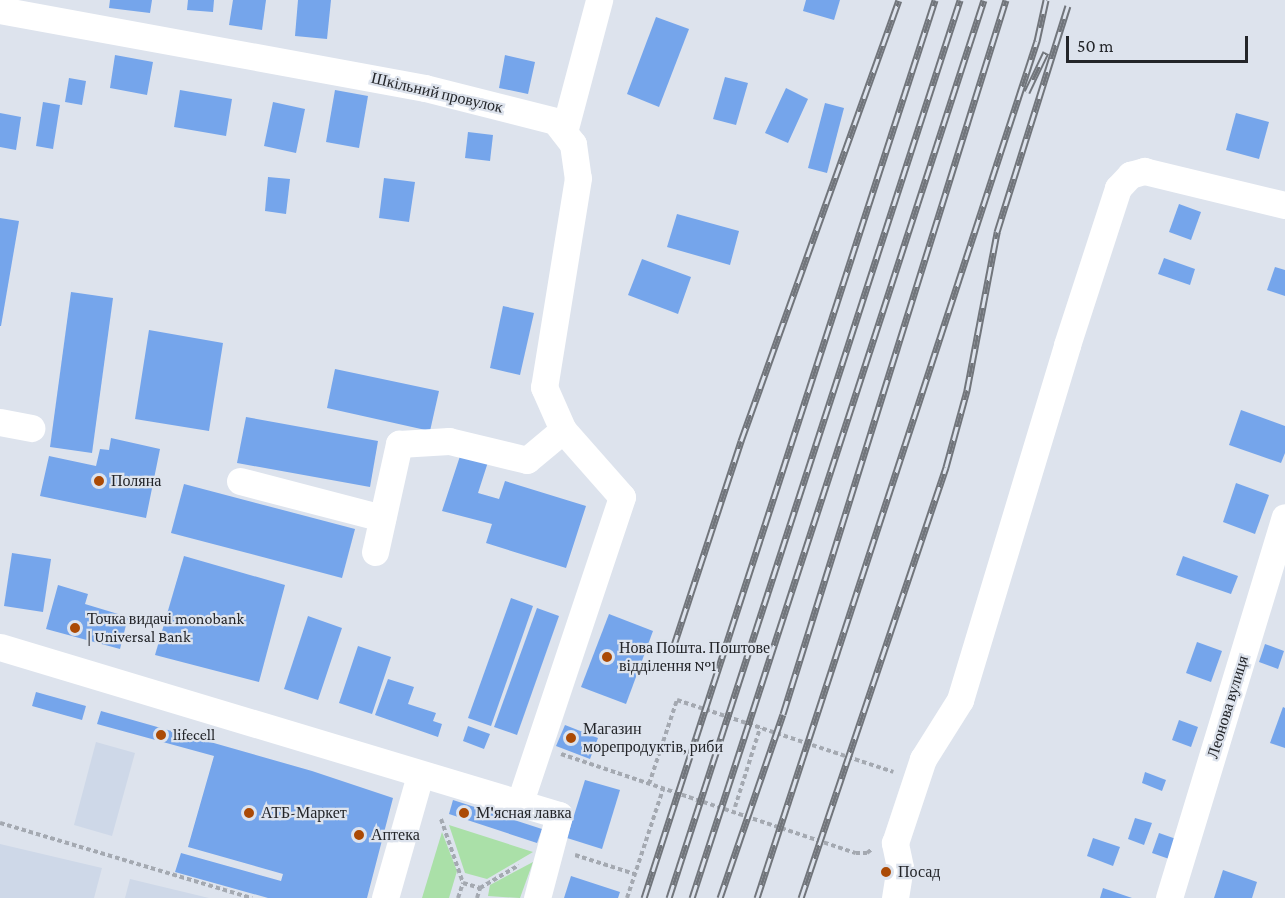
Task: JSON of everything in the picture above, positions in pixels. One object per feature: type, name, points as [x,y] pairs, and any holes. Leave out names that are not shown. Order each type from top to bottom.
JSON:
[{"type":"street","points":[[519,804],[622,496],[563,430],[544,387],[578,178],[573,144],[564,132],[599,0]]},
{"type":"street","name":"Шкільний провулок","points":[[0,10],[425,88],[555,120],[564,132]]},
{"type":"street","points":[[895,898],[900,867],[895,843],[923,759],[960,700],[1067,345],[1118,188],[1130,175],[1144,171],[1285,205]]},
{"type":"street","points":[[0,422],[31,428]]},
{"type":"street","points":[[375,552],[399,444],[448,441],[527,460],[563,430]]},
{"type":"street","points":[[240,482],[382,518]]},
{"type":"street","name":"Леонова вулиця","points":[[1169,898],[1285,517]]},
{"type":"street","points":[[0,647],[559,815],[537,898]]},
{"type":"street","points":[[385,898],[420,775]]},
{"type":"path","points":[[649,784],[677,700],[898,774]]},
{"type":"path","points":[[735,807],[760,728]]},
{"type":"path","points":[[538,746],[856,853],[867,853],[881,842],[895,843]]},
{"type":"path","points":[[627,898],[663,789]]},
{"type":"path","points":[[441,819],[463,883],[458,898]]},
{"type":"path","points":[[0,824],[252,898]]},
{"type":"path","points":[[477,898],[480,888],[550,847],[635,874]]},
{"type":"path","points":[[463,883],[480,888]]},
{"type":"shaded area","points":[[96,742],[135,753],[112,836],[74,825]]},
{"type":"shaded area","points":[[0,844],[102,868],[94,898],[0,898]]},
{"type":"shaded area","points":[[130,879],[209,898],[125,898]]},
{"type":"green space","points":[[449,825],[533,852],[487,879],[465,873]]},
{"type":"green space","points":[[442,832],[457,871],[449,898],[422,898]]},
{"type":"green space","points":[[533,862],[520,898],[488,896],[490,885]]},
{"type":"building","points":[[110,0],[152,0],[150,13],[109,8]]},
{"type":"building","points":[[188,0],[214,0],[213,12],[187,10]]},
{"type":"building","points":[[233,0],[266,0],[262,30],[229,25]]},
{"type":"building","points":[[298,0],[331,0],[327,39],[295,36]]},
{"type":"building","points":[[806,0],[840,0],[834,20],[803,11]]},
{"type":"building","points":[[656,17],[689,29],[659,107],[627,94]]},
{"type":"building","points":[[115,55],[153,62],[147,95],[110,88]]},
{"type":"building","points":[[505,55],[535,62],[528,94],[499,88]]},
{"type":"building","points":[[725,77],[748,83],[736,125],[713,119]]},
{"type":"building","points":[[69,78],[86,81],[82,105],[65,102]]},
{"type":"building","points":[[786,88],[808,99],[788,143],[765,133]]},
{"type":"building","points":[[180,90],[232,99],[226,136],[174,127]]},
{"type":"building","points":[[335,90],[368,96],[359,148],[326,142]]},
{"type":"building","points":[[43,102],[60,105],[53,149],[36,146]]},
{"type":"building","points":[[273,102],[305,109],[296,153],[264,146]]},
{"type":"building","points":[[825,103],[844,108],[827,173],[808,168]]},
{"type":"building","points":[[0,113],[21,117],[16,150],[0,147]]},
{"type":"building","points":[[1236,113],[1269,122],[1259,159],[1226,150]]},
{"type":"building","points":[[468,132],[493,135],[490,161],[465,158]]},
{"type":"building","points":[[268,177],[290,179],[286,214],[265,211]]},
{"type":"building","points":[[384,178],[415,182],[409,222],[379,218]]},
{"type":"building","points":[[1179,204],[1201,212],[1191,240],[1169,232]]},
{"type":"building","points":[[677,214],[739,231],[730,265],[667,247]]},
{"type":"building","points":[[0,218],[19,221],[1,326],[0,326]]},
{"type":"building","points":[[1164,258],[1195,269],[1190,285],[1158,274]]},
{"type":"building","points":[[642,259],[691,277],[678,314],[628,295]]},
{"type":"building","points":[[1275,267],[1285,270],[1285,296],[1267,290]]},
{"type":"building","points":[[71,292],[113,298],[92,453],[50,447]]},
{"type":"building","points":[[503,306],[534,313],[520,375],[490,368]]},
{"type":"building","points":[[149,330],[223,343],[209,431],[135,419]]},
{"type":"building","points":[[335,369],[439,391],[430,431],[327,408]]},
{"type":"building","points":[[1241,410],[1285,426],[1285,453],[1281,463],[1229,445]]},
{"type":"building","points":[[246,417],[378,441],[370,487],[237,463]]},
{"type":"building","name":"Поляна","points":[[111,438],[160,449],[146,518],[40,496],[49,456],[96,466],[100,449],[109,450]]},
{"type":"building","points":[[461,453],[488,462],[478,493],[499,499],[505,481],[586,506],[566,568],[486,543],[492,524],[442,511]]},
{"type":"building","points":[[1236,483],[1269,495],[1255,534],[1223,522]]},
{"type":"building","points":[[184,484],[355,529],[342,578],[171,533]]},
{"type":"building","points":[[12,553],[51,559],[43,612],[4,606]]},
{"type":"building","points":[[184,556],[285,585],[259,682],[155,655]]},
{"type":"building","points":[[1183,556],[1238,576],[1231,594],[1176,575]]},
{"type":"building","points":[[58,585],[88,594],[85,604],[128,617],[120,649],[46,629]]},
{"type":"building","points":[[511,598],[533,606],[491,726],[468,718]]},
{"type":"building","points":[[537,608],[559,616],[517,735],[494,727]]},
{"type":"building","points":[[609,614],[653,631],[626,704],[581,687]]},
{"type":"building","points":[[308,616],[342,628],[318,700],[284,689]]},
{"type":"building","points":[[1197,642],[1222,651],[1211,682],[1186,673]]},
{"type":"building","points":[[1265,644],[1284,651],[1278,669],[1259,662]]},
{"type":"building","points":[[358,646],[391,657],[372,714],[339,703]]},
{"type":"building","points":[[388,679],[414,687],[408,704],[436,713],[433,721],[442,724],[438,737],[375,715]]},
{"type":"building","points":[[36,692],[86,706],[82,720],[32,706]]},
{"type":"building","points":[[1283,707],[1285,708],[1285,748],[1270,743]]},
{"type":"building","points":[[101,711],[312,771],[393,798],[367,898],[268,898],[175,872],[181,853],[281,881],[283,874],[188,847],[214,756],[97,724]]},
{"type":"building","points":[[1179,720],[1198,727],[1191,747],[1172,740]]},
{"type":"building","points":[[565,725],[598,738],[590,759],[556,746]]},
{"type":"building","points":[[468,726],[490,734],[484,749],[463,741]]},
{"type":"building","points":[[1145,772],[1166,780],[1162,791],[1142,783]]},
{"type":"building","points":[[585,780],[620,790],[602,849],[567,838]]},
{"type":"building","points":[[453,800],[542,829],[537,843],[449,814]]},
{"type":"building","points":[[1135,818],[1152,823],[1144,845],[1128,839]]},
{"type":"building","points":[[1159,833],[1179,840],[1172,860],[1152,853]]},
{"type":"building","points":[[1093,838],[1120,847],[1113,866],[1087,856]]},
{"type":"building","points":[[1223,870],[1257,882],[1252,898],[1214,898]]},
{"type":"building","points":[[571,876],[620,892],[618,898],[564,898]]},
{"type":"building","points":[[1103,888],[1132,898],[1100,898]]},
{"type":"railway","points":[[673,648],[741,441],[899,0]]},
{"type":"railway","points":[[644,898],[935,0]]},
{"type":"railway","points":[[669,898],[960,0]]},
{"type":"railway","points":[[692,898],[984,0]]},
{"type":"railway","points":[[720,898],[783,714],[1006,0]]},
{"type":"railway","points":[[757,898],[1037,41],[1046,0]]},
{"type":"railway","points":[[801,898],[946,467],[967,390],[997,232],[1068,6]]},
{"type":"railway","points":[[1027,92],[1046,52]]},
{"type":"place","name":"Поляна","points":[[99,481]]},
{"type":"place","name":"Точка видачі monobank | Universal Bank","points":[[75,628]]},
{"type":"place","name":"Нова Пошта. Поштове відділення №1","points":[[607,657]]},
{"type":"place","name":"lifecell","points":[[161,735]]},
{"type":"place","name":"Магазин морепродуктів, риби","points":[[571,738]]},
{"type":"place","name":"АТБ-Маркет","points":[[249,813]]},
{"type":"place","name":"М'ясная лавка","points":[[464,813]]},
{"type":"place","name":"Аптека","points":[[359,835]]},
{"type":"place","name":"Посад","points":[[886,872]]}]
